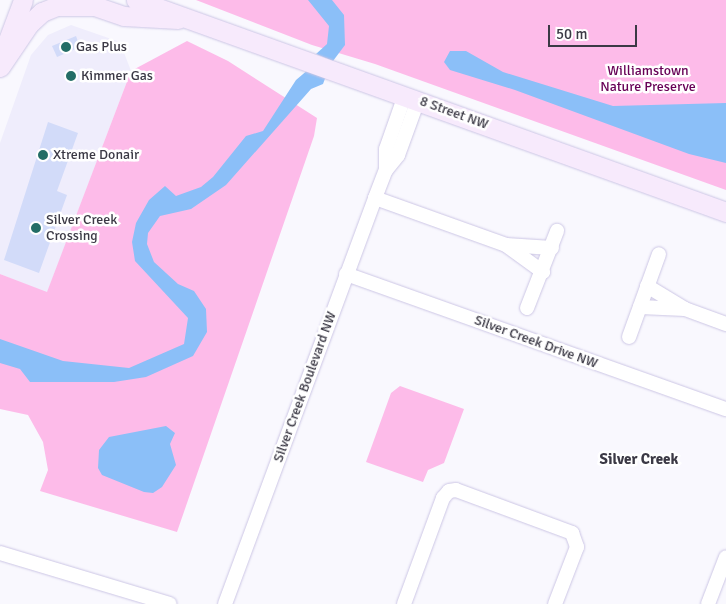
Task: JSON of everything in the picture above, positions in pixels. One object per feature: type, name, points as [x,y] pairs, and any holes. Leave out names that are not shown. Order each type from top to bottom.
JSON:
[{"type":"street","points":[[0,61],[23,0]]},
{"type":"street","name":"8 Street NW","points":[[77,0],[124,16],[181,18]]},
{"type":"street","name":"8 Street NW","points":[[136,0],[181,18],[412,97],[726,212]]},
{"type":"street","points":[[0,67],[29,24],[42,12],[56,6],[95,6]]},
{"type":"street","name":"Silver Creek Boulevard NW","points":[[225,604],[375,198],[386,170],[398,156],[412,97]]},
{"type":"street","points":[[375,198],[506,245],[552,248]]},
{"type":"street","points":[[527,308],[543,272],[557,231]]},
{"type":"street","points":[[506,245],[543,272]]},
{"type":"street","points":[[629,337],[659,254]]},
{"type":"street","name":"Silver Creek Drive NW","points":[[346,274],[726,409]]},
{"type":"street","points":[[647,286],[685,309],[726,324]]},
{"type":"street","points":[[640,307],[685,309]]},
{"type":"street","points":[[404,604],[443,498],[449,491],[456,490],[572,533],[577,547],[556,604]]},
{"type":"street","points":[[0,553],[170,604]]},
{"type":"street","points":[[726,557],[710,599],[726,598]]},
{"type":"shaded area","points":[[71,25],[120,42],[131,71],[47,293],[0,274],[0,143],[31,55],[48,35]]},
{"type":"green space","name":"Williamstown Nature Preserve","points":[[196,0],[726,0],[726,190],[375,64],[312,45]]},
{"type":"green space","points":[[187,41],[228,61],[317,118],[314,136],[177,532],[40,491],[48,470],[43,442],[28,415],[0,409],[0,274],[47,292],[131,71]]},
{"type":"green space","points":[[400,386],[464,409],[444,463],[428,470],[423,482],[366,462],[391,393]]},
{"type":"water","points":[[308,0],[332,0],[344,15],[345,45],[333,61],[316,54],[327,44],[329,26]]},
{"type":"water","points":[[450,51],[466,51],[503,72],[613,106],[726,103],[726,163],[689,154],[515,90],[450,70],[444,62]]},
{"type":"water","points":[[309,69],[326,76],[323,84],[311,89],[226,185],[191,209],[160,216],[148,233],[147,244],[154,262],[178,284],[194,291],[206,309],[207,332],[193,356],[146,377],[114,382],[30,382],[20,369],[0,363],[0,339],[63,361],[129,368],[184,344],[188,318],[135,261],[132,242],[136,223],[149,200],[165,186],[176,196],[201,187],[213,177],[246,136],[263,131],[296,80]]},
{"type":"water","points":[[166,426],[175,433],[170,444],[176,465],[162,487],[153,493],[144,492],[102,475],[98,468],[99,450],[109,437]]},
{"type":"building","name":"Gas Plus","points":[[76,36],[80,47],[57,57],[52,46]]},
{"type":"building","name":"Silver Creek Crossing","points":[[48,122],[78,133],[57,191],[67,195],[39,273],[4,260]]},
{"type":"place","name":"Gas Plus","points":[[66,47]]},
{"type":"place","name":"Kimmer Gas","points":[[71,76]]},
{"type":"place","name":"Xtreme Donair","points":[[43,155]]},
{"type":"place","name":"Silver Creek Crossing","points":[[36,228]]},
{"type":"district","name":"Silver Creek","points":[[639,460]]}]
